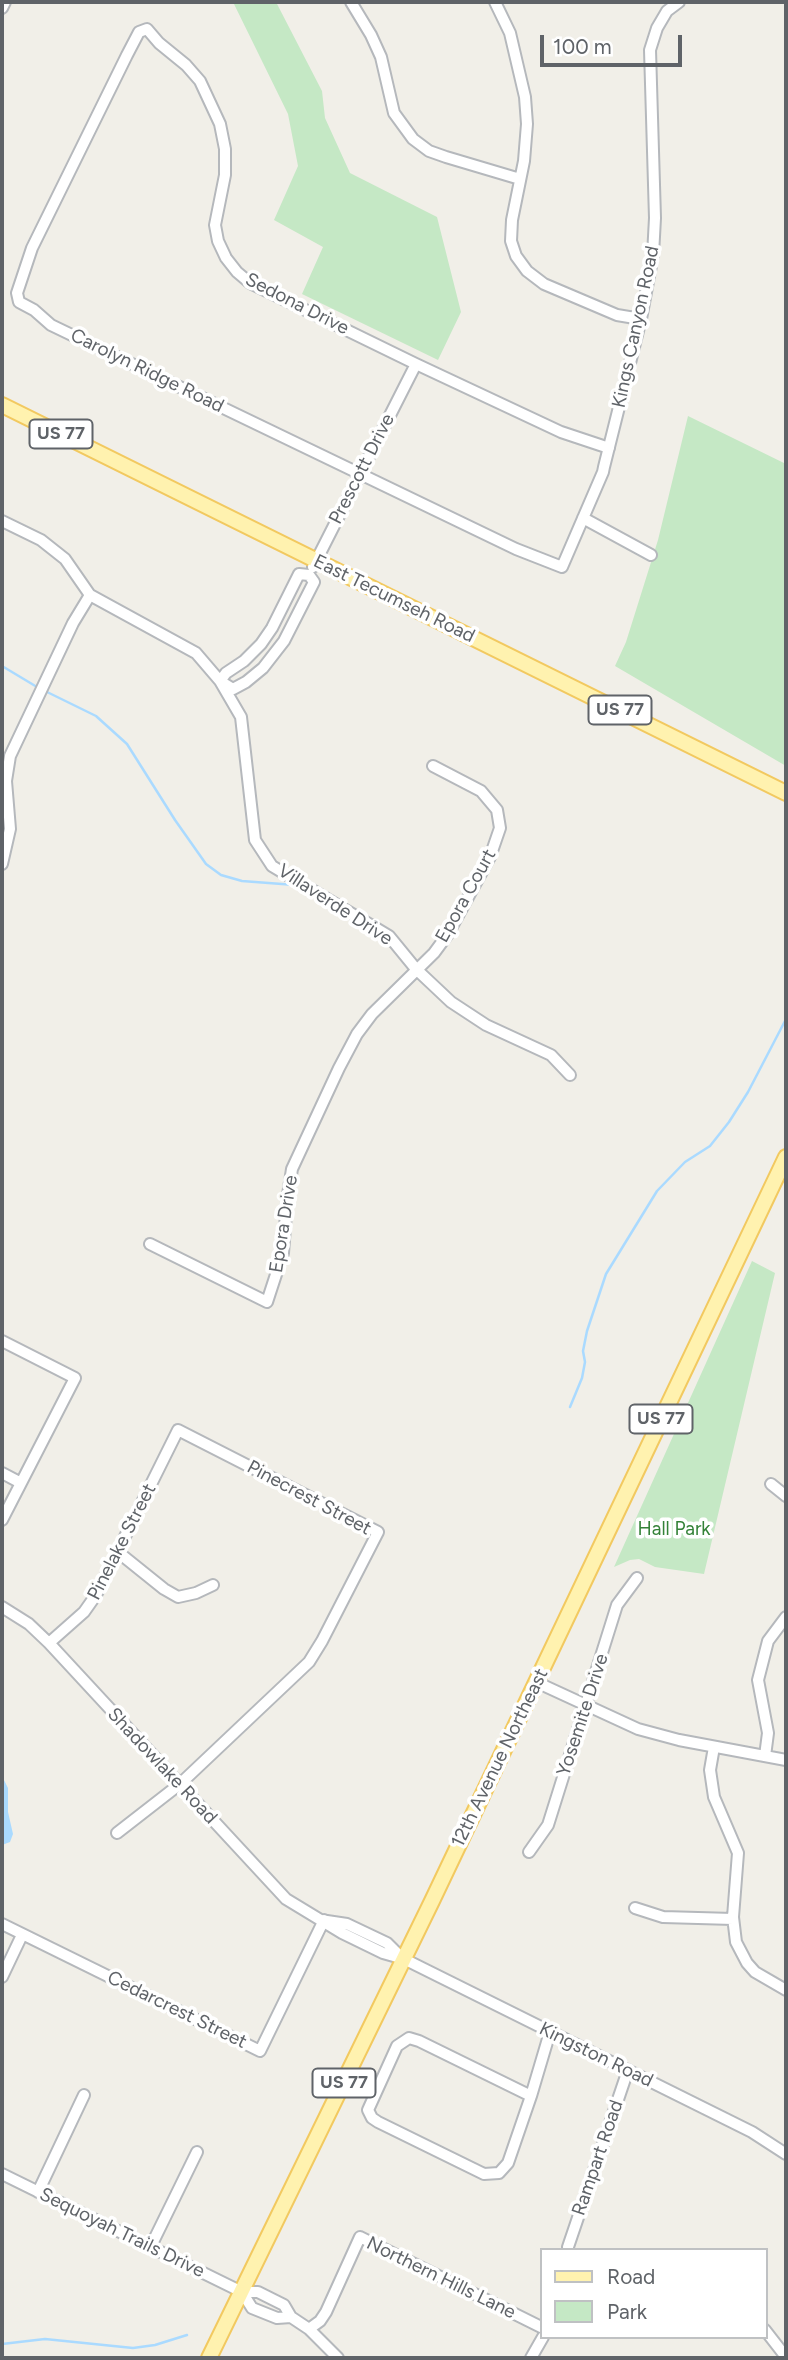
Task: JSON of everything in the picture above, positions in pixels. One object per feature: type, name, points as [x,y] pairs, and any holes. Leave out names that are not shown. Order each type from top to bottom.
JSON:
[{"type":"main road","name":"East Tecumseh Road","points":[[2,405],[786,793]]},
{"type":"main road","name":"12th Avenue Northeast","points":[[209,2358],[404,1959],[786,1157]]},
{"type":"street","points":[[2,8],[5,2]]},
{"type":"street","points":[[351,2],[371,34],[380,57],[394,113],[413,139],[429,151],[446,158],[520,179]]},
{"type":"street","points":[[495,2],[510,32],[525,97],[527,124],[510,241],[516,256],[527,271],[544,284],[617,315],[641,319]]},
{"type":"street","name":"Kings Canyon Road","points":[[562,567],[598,485],[641,319],[653,255],[655,218],[650,50],[663,7],[679,2]]},
{"type":"street","name":"Carolyn Ridge Road","points":[[150,30],[143,29],[139,32],[127,55],[32,248],[17,300],[51,325],[513,548],[562,567]]},
{"type":"street","name":"Sedona Drive","points":[[150,30],[159,43],[186,65],[200,81],[220,124],[225,149],[225,175],[215,225],[223,253],[237,272],[250,283],[416,364],[561,432],[609,448]]},
{"type":"street","name":"Prescott Drive","points":[[309,575],[416,364]]},
{"type":"street","points":[[583,517],[651,555]]},
{"type":"street","name":"Villaverde Drive","points":[[2,521],[41,540],[65,559],[90,595],[196,653],[220,681],[241,717],[255,840],[272,866],[389,936],[416,969],[451,1002],[486,1025],[551,1055],[570,1075]]},
{"type":"street","points":[[299,574],[309,575],[314,582],[312,587],[275,654],[255,674],[233,689],[220,681],[261,643],[272,628],[299,574]]},
{"type":"street","points":[[2,864],[10,829],[6,781],[10,756],[73,623],[90,595]]},
{"type":"street","name":"Epora Court","points":[[416,969],[434,953],[448,934],[490,856],[500,828],[497,810],[481,791],[433,766]]},
{"type":"street","name":"Epora Drive","points":[[150,1244],[267,1302],[283,1252],[292,1169],[300,1149],[357,1034],[372,1014],[416,969]]},
{"type":"street","points":[[2,1341],[75,1378],[2,1520]]},
{"type":"street","name":"Pinelake Street","points":[[50,1643],[90,1605],[178,1430]]},
{"type":"street","name":"Pinecrest Street","points":[[178,1430],[378,1532],[309,1662],[180,1784]]},
{"type":"street","points":[[2,1473],[21,1483]]},
{"type":"street","points":[[771,1484],[786,1496]]},
{"type":"street","points":[[118,1552],[163,1589],[178,1597],[197,1593],[213,1585]]},
{"type":"street","name":"Yosemite Drive","points":[[529,1852],[548,1825],[617,1605],[637,1578]]},
{"type":"street","name":"Shadowlake Road","points":[[2,1607],[29,1624],[50,1643],[278,1892],[300,1908],[324,1920],[347,1924],[387,1943],[404,1959]]},
{"type":"street","points":[[765,1756],[768,1733],[759,1697],[758,1680],[768,1641],[786,1618]]},
{"type":"street","points":[[536,1682],[638,1729],[786,1760]]},
{"type":"street","points":[[714,1746],[710,1770],[714,1797],[738,1853],[733,1919],[736,1942],[755,1972],[786,1990]]},
{"type":"street","points":[[117,1833],[180,1784]]},
{"type":"street","points":[[635,1908],[663,1917],[733,1919]]},
{"type":"street","name":"Cedarcrest Street","points":[[2,1924],[260,2051],[324,1920]]},
{"type":"street","points":[[2,1977],[22,1935]]},
{"type":"street","name":"Kingston Road","points":[[404,1959],[752,2132],[786,2154]]},
{"type":"street","points":[[531,2096],[419,2040],[409,2038],[397,2046],[368,2110],[372,2118],[390,2128],[485,2174],[494,2175],[508,2163],[531,2096],[550,2032]]},
{"type":"street","name":"Rampart Road","points":[[568,2247],[628,2070]]},
{"type":"street","points":[[38,2192],[84,2095]]},
{"type":"street","points":[[150,2248],[197,2152]]},
{"type":"street","name":"Sequoyah Trails Drive","points":[[2,2174],[242,2292]]},
{"type":"street","name":"Northern Hills Lane","points":[[309,2329],[320,2321],[326,2312],[360,2236],[540,2326]]},
{"type":"street","points":[[242,2292],[252,2308],[277,2318],[291,2317]]},
{"type":"street","points":[[242,2292],[258,2292],[284,2305],[291,2317],[309,2329],[338,2358]]},
{"type":"street","points":[[767,2333],[786,2357]]},
{"type":"street","points":[[531,2358],[542,2339]]},
{"type":"green space","points":[[233,2],[276,2],[322,91],[325,118],[350,173],[437,217],[461,312],[438,360],[302,294],[323,247],[274,220],[298,166],[288,114]]},
{"type":"green space","points":[[688,416],[786,464],[786,766],[615,666],[626,642],[658,540]]},
{"type":"green space","name":"Hall Park","points":[[752,1261],[775,1273],[704,1574],[655,1567],[639,1559],[614,1567]]},
{"type":"water","points":[[2,1776],[8,1788],[8,1812],[13,1834],[10,1842],[2,1845]]},
{"type":"waterway","points":[[2,666],[37,687]]},
{"type":"waterway","points":[[43,690],[96,716],[127,744],[206,864],[221,875],[242,881],[295,885]]},
{"type":"waterway","points":[[570,1407],[582,1378],[587,1331],[606,1274],[657,1191],[685,1162],[710,1146],[729,1122],[786,1019]]},
{"type":"waterway","points":[[2,2344],[45,2339],[133,2348],[155,2345],[187,2335]]}]
